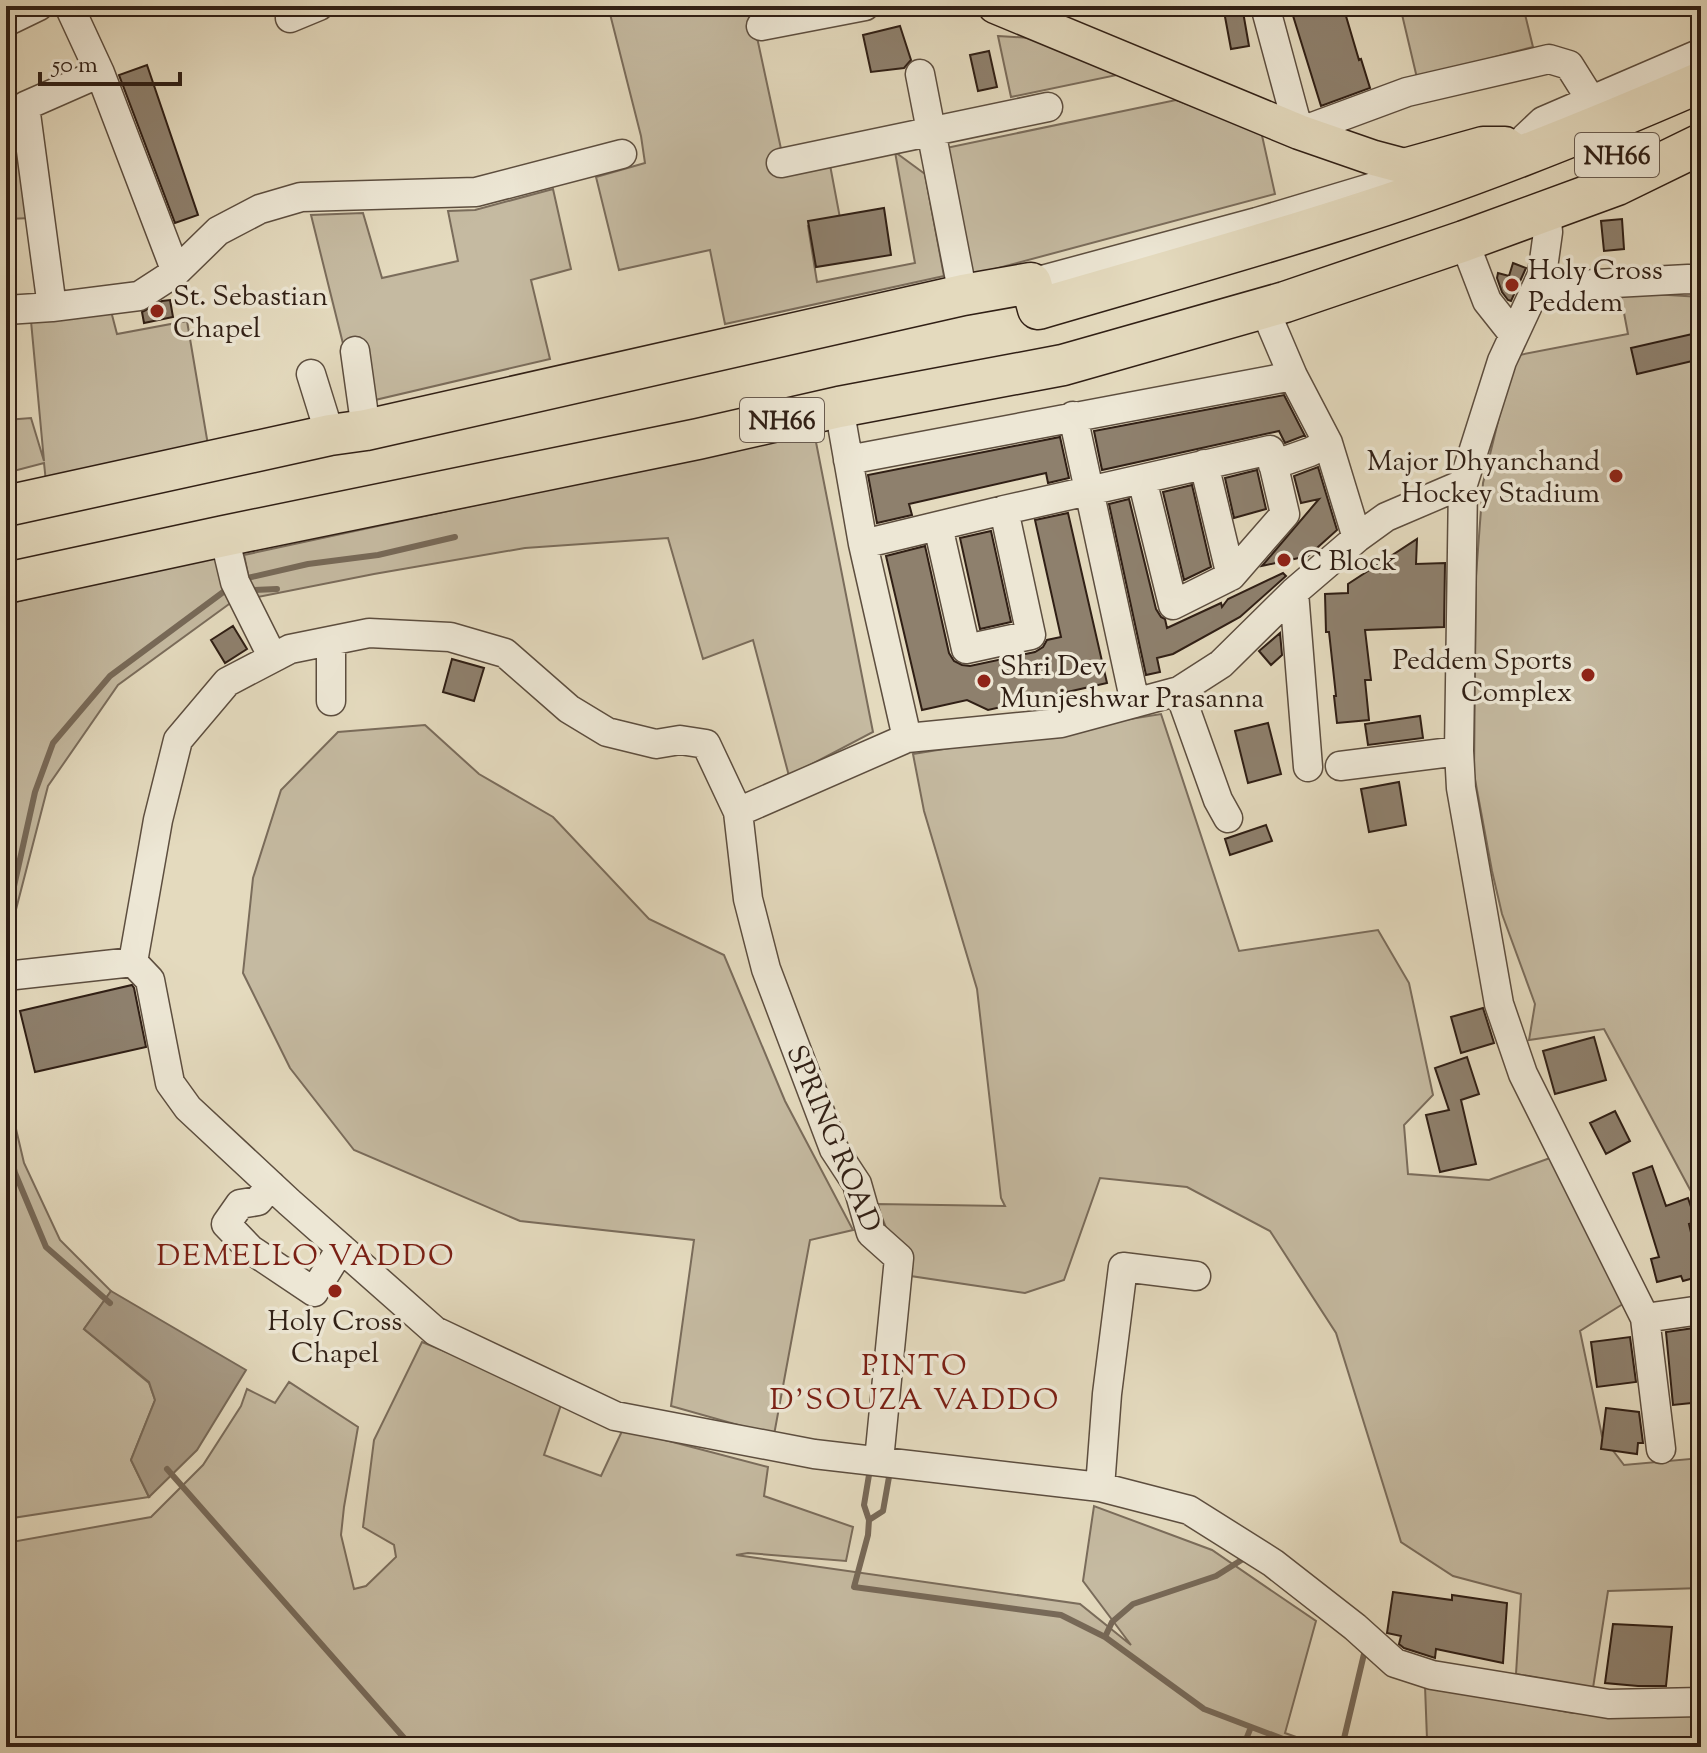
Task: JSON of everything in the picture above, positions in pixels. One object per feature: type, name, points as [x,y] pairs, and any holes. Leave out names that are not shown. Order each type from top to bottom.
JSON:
[{"type":"highway","name":"NH66","points":[[1031,283],[1038,309],[1344,218],[1522,156],[1701,82]]},
{"type":"highway","name":"NH66","points":[[6,583],[839,407],[1063,365],[1264,308],[1546,212],[1603,161],[1701,119]]},
{"type":"highway","points":[[1522,156],[1546,212],[1617,185],[1701,144]]},
{"type":"highway","points":[[6,506],[963,295],[1031,283]]},
{"type":"main road","points":[[995,6],[1299,132],[1374,158],[1404,166],[1483,144],[1505,144],[1522,156]]},
{"type":"street","points":[[6,22],[39,6]]},
{"type":"street","points":[[69,6],[100,73],[176,272]]},
{"type":"street","points":[[290,18],[319,6]]},
{"type":"street","points":[[761,26],[865,6]]},
{"type":"street","points":[[1265,6],[1299,132],[1407,92],[1549,59],[1569,65],[1591,100]]},
{"type":"street","points":[[1629,84],[1655,52],[1701,32]]},
{"type":"street","points":[[1522,156],[1525,138],[1543,121],[1701,53]]},
{"type":"street","points":[[52,307],[25,106],[100,73]]},
{"type":"street","points":[[920,74],[963,295]]},
{"type":"street","points":[[781,163],[1048,107]]},
{"type":"street","points":[[6,310],[139,296],[176,272],[218,231],[260,209],[301,197],[476,192],[622,154]]},
{"type":"street","points":[[1031,283],[1387,183],[1404,166]]},
{"type":"street","points":[[1546,212],[1548,232],[1542,275],[1502,361],[1463,484],[1461,788],[1499,1004],[1523,1074],[1645,1318],[1661,1449]]},
{"type":"street","points":[[1464,241],[1487,301],[1514,335]]},
{"type":"street","points":[[1542,275],[1559,286],[1701,280]]},
{"type":"street","points":[[1264,308],[1293,376],[1328,443],[1357,538]]},
{"type":"street","points":[[348,433],[355,351]]},
{"type":"street","points":[[311,374],[348,433]]},
{"type":"street","points":[[848,460],[1293,376]]},
{"type":"street","points":[[839,407],[863,544],[907,738]]},
{"type":"street","points":[[1073,416],[1135,703]]},
{"type":"street","points":[[1273,465],[1328,443]]},
{"type":"street","points":[[863,544],[1004,510],[1270,450],[1285,514],[1231,576],[1173,605],[1142,479]]},
{"type":"street","points":[[1204,464],[1231,576]]},
{"type":"street","points":[[133,962],[158,820],[178,740],[227,682],[290,649],[369,633],[450,637],[505,653],[569,709],[607,732],[656,744],[680,740],[706,744],[738,812],[907,738],[1061,723],[1179,691],[1221,664],[1294,592],[1357,538],[1386,517],[1463,484]]},
{"type":"street","points":[[938,526],[966,649],[1031,635],[1004,510]]},
{"type":"street","points":[[224,536],[235,582],[273,658]]},
{"type":"street","points":[[1294,592],[1308,767]]},
{"type":"street","points":[[331,641],[331,701]]},
{"type":"street","points":[[1179,691],[1223,809]]},
{"type":"street","points":[[1340,766],[1459,751]]},
{"type":"street","name":"SPRING ROAD","points":[[738,812],[748,899],[766,969],[834,1149],[857,1184],[871,1233],[899,1258],[882,1461]]},
{"type":"street","points":[[6,976],[133,962]]},
{"type":"street","points":[[133,962],[150,980],[170,1083],[188,1108],[435,1331],[615,1416],[814,1454],[1100,1487],[1189,1510],[1273,1563],[1355,1627],[1395,1663],[1432,1675],[1609,1704],[1701,1702]]},
{"type":"street","points":[[271,1185],[258,1201],[240,1204],[226,1224],[250,1249],[314,1292],[341,1248]]},
{"type":"street","points":[[1100,1487],[1107,1394],[1123,1267],[1196,1276]]},
{"type":"street","points":[[1645,1318],[1701,1310]]},
{"type":"shaded area","points":[[608,6],[793,6],[752,14],[786,172],[830,165],[840,218],[808,226],[817,282],[915,263],[895,152],[925,174],[944,276],[725,324],[710,250],[619,270],[596,177],[645,163]]},
{"type":"shaded area","points":[[1400,6],[1523,6],[1533,47],[1417,78]]},
{"type":"shaded area","points":[[998,36],[1031,38],[1117,75],[1011,97]]},
{"type":"shaded area","points":[[1176,100],[1261,131],[1275,194],[972,275],[946,148]]},
{"type":"shaded area","points":[[15,106],[32,218],[6,219],[6,111]]},
{"type":"shaded area","points":[[553,189],[571,269],[531,280],[550,359],[358,404],[311,215],[363,213],[382,278],[458,261],[448,211],[475,210]]},
{"type":"shaded area","name":"Peddem Sports Complex","points":[[1620,292],[1701,297],[1701,1210],[1604,1029],[1529,1040],[1535,1004],[1502,914],[1474,774],[1476,576],[1483,483],[1514,356],[1628,334]]},
{"type":"shaded area","points":[[111,311],[117,334],[187,321],[208,445],[46,482],[44,463],[6,473],[6,420],[31,418],[44,461],[31,321]]},
{"type":"shaded area","points":[[814,432],[873,732],[789,776],[753,640],[703,659],[668,538],[525,548],[253,598],[244,555]]},
{"type":"shaded area","points":[[215,556],[236,599],[118,685],[48,786],[6,948],[6,604]]},
{"type":"shaded area","points":[[1161,714],[1239,951],[1378,930],[1409,983],[1433,1095],[1404,1125],[1408,1174],[1489,1180],[1550,1158],[1626,1302],[1580,1331],[1602,1436],[1624,1465],[1701,1458],[1701,1588],[1608,1591],[1593,1688],[1516,1674],[1521,1594],[1453,1576],[1401,1542],[1336,1333],[1270,1231],[1187,1187],[1100,1178],[1064,1280],[1025,1293],[904,1275],[877,1204],[1005,1206],[1001,1198],[977,989],[924,811],[913,754]]},
{"type":"shaded area","points":[[425,725],[479,774],[553,817],[649,919],[724,955],[785,1101],[853,1230],[810,1240],[774,1435],[671,1406],[694,1240],[520,1221],[354,1150],[290,1068],[243,973],[253,878],[281,790],[338,732]]},
{"type":"shaded area","points":[[6,1079],[24,1163],[60,1240],[111,1291],[84,1329],[149,1383],[155,1400],[131,1460],[149,1497],[6,1519]]},
{"type":"shaded area","points":[[111,1291],[246,1370],[197,1450],[149,1497],[131,1460],[155,1400],[149,1382],[84,1329]]},
{"type":"shaded area","points":[[422,1342],[563,1399],[544,1455],[601,1476],[623,1429],[768,1467],[764,1496],[853,1527],[846,1561],[748,1553],[736,1555],[1080,1604],[1131,1645],[1083,1581],[1094,1506],[1212,1550],[1316,1621],[1285,1733],[1324,1747],[6,1747],[6,1543],[151,1517],[203,1465],[241,1406],[247,1389],[275,1403],[289,1382],[358,1427],[341,1535],[354,1589],[366,1586],[396,1557],[394,1545],[363,1527],[374,1440]]},
{"type":"shaded area","points":[[1425,1686],[1573,1713],[1701,1713],[1701,1747],[1462,1747],[1427,1739]]},
{"type":"building","points":[[1223,6],[1242,6],[1249,46],[1231,49]]},
{"type":"building","points":[[1290,6],[1343,6],[1370,88],[1321,106]]},
{"type":"building","points":[[900,26],[911,60],[904,68],[871,72],[863,35]]},
{"type":"building","points":[[989,51],[997,87],[978,91],[970,55]]},
{"type":"building","points":[[147,65],[198,215],[175,223],[119,75]]},
{"type":"building","points":[[884,208],[891,255],[816,267],[808,221]]},
{"type":"building","points":[[1622,219],[1624,249],[1604,251],[1601,221]]},
{"type":"building","points":[[1513,263],[1526,268],[1511,301],[1502,292],[1497,278],[1498,273],[1509,276]]},
{"type":"building","name":"St. Sebastian Chapel","points":[[170,300],[173,317],[144,323],[142,312]]},
{"type":"building","points":[[1701,332],[1701,359],[1637,374],[1631,348]]},
{"type":"building","points":[[1284,395],[1305,436],[1285,443],[1279,431],[1102,470],[1094,431]]},
{"type":"building","points":[[1060,437],[1069,478],[1048,483],[1046,473],[909,504],[912,515],[877,523],[868,475]]},
{"type":"building","points":[[1318,467],[1337,530],[1308,556],[1262,566],[1319,499],[1301,503],[1294,476]]},
{"type":"building","points":[[1257,470],[1266,509],[1234,518],[1225,478]]},
{"type":"building","points":[[1192,485],[1211,567],[1184,580],[1163,492]]},
{"type":"building","points":[[1129,499],[1156,609],[1165,619],[1167,628],[1221,603],[1222,607],[1228,599],[1283,573],[1286,576],[1240,617],[1173,654],[1157,658],[1160,672],[1146,675],[1109,504]]},
{"type":"building","points":[[1068,513],[1107,683],[988,710],[967,700],[922,710],[886,556],[925,546],[949,653],[954,661],[970,666],[1035,652],[1047,640],[1061,637],[1035,520]]},
{"type":"building","points":[[991,531],[1011,622],[980,629],[960,538]]},
{"type":"building","points":[[1417,539],[1416,564],[1445,563],[1444,627],[1365,630],[1371,680],[1365,680],[1369,720],[1337,723],[1329,632],[1326,632],[1325,594],[1348,593],[1348,584]]},
{"type":"building","points":[[233,626],[247,649],[225,663],[211,640]]},
{"type":"building","points":[[1280,633],[1282,655],[1271,665],[1259,651]]},
{"type":"building","points":[[452,659],[484,668],[474,701],[443,692]]},
{"type":"building","points":[[1420,716],[1423,738],[1368,745],[1365,724]]},
{"type":"building","points":[[1268,723],[1281,774],[1248,783],[1235,731]]},
{"type":"building","points":[[1399,782],[1406,825],[1369,832],[1361,789]]},
{"type":"building","points":[[1266,825],[1272,841],[1230,855],[1225,839]]},
{"type":"building","points":[[132,985],[146,1047],[35,1072],[20,1011]]},
{"type":"building","points":[[1483,1008],[1494,1043],[1461,1053],[1451,1017]]},
{"type":"building","points":[[1594,1037],[1606,1080],[1555,1094],[1543,1051]]},
{"type":"building","points":[[1467,1057],[1479,1094],[1461,1100],[1476,1164],[1440,1172],[1426,1115],[1449,1110],[1435,1068]]},
{"type":"building","points":[[1615,1111],[1630,1141],[1606,1154],[1590,1123]]},
{"type":"building","points":[[1652,1166],[1666,1206],[1688,1198],[1696,1222],[1689,1224],[1701,1276],[1683,1281],[1681,1276],[1657,1282],[1651,1259],[1659,1257],[1633,1173]]},
{"type":"building","points":[[1701,1327],[1701,1402],[1673,1405],[1666,1332]]},
{"type":"building","points":[[1630,1337],[1636,1382],[1597,1387],[1591,1342]]},
{"type":"building","points":[[1606,1408],[1639,1412],[1643,1443],[1638,1443],[1637,1454],[1601,1449]]},
{"type":"building","points":[[1393,1592],[1452,1600],[1452,1595],[1507,1603],[1503,1663],[1436,1649],[1435,1658],[1404,1648],[1399,1644],[1401,1636],[1387,1633]]},
{"type":"building","points":[[1613,1624],[1672,1627],[1666,1686],[1605,1683]]},
{"type":"waterway","points":[[243,579],[308,564],[378,555],[455,537]]},
{"type":"waterway","points":[[6,922],[35,792],[53,743],[110,676],[230,587]]},
{"type":"waterway","points":[[250,587],[252,590],[277,589]]},
{"type":"waterway","points":[[6,1136],[15,1173],[46,1247],[110,1303]]},
{"type":"waterway","points":[[167,1469],[412,1747]]},
{"type":"waterway","points":[[870,1469],[864,1505],[869,1520],[868,1535],[854,1587],[1061,1615],[1105,1637],[1204,1709],[1304,1747]]},
{"type":"waterway","points":[[869,1520],[883,1511],[889,1477]]},
{"type":"waterway","points":[[1105,1637],[1112,1622],[1133,1604],[1216,1576],[1243,1559]]},
{"type":"waterway","points":[[1342,1747],[1364,1654]]},
{"type":"waterway","points":[[1243,1747],[1251,1727]]},
{"type":"place","name":"Holy Cross Peddem","points":[[1512,285]]},
{"type":"place","name":"St. Sebastian Chapel","points":[[157,311]]},
{"type":"place","name":"Major Dhyanchand Hockey Stadium","points":[[1616,476]]},
{"type":"place","name":"C Block","points":[[1284,560]]},
{"type":"place","name":"Peddem Sports Complex","points":[[1588,675]]},
{"type":"place","name":"Shri Dev Munjeshwar Prasanna","points":[[984,681]]},
{"type":"place","name":"Holy Cross Chapel","points":[[335,1291]]},
{"type":"district","name":"DEMELLO VADDO","points":[[306,1255]]},
{"type":"district","name":"PINTO D’SOUZA VADDO","points":[[915,1382]]}]
